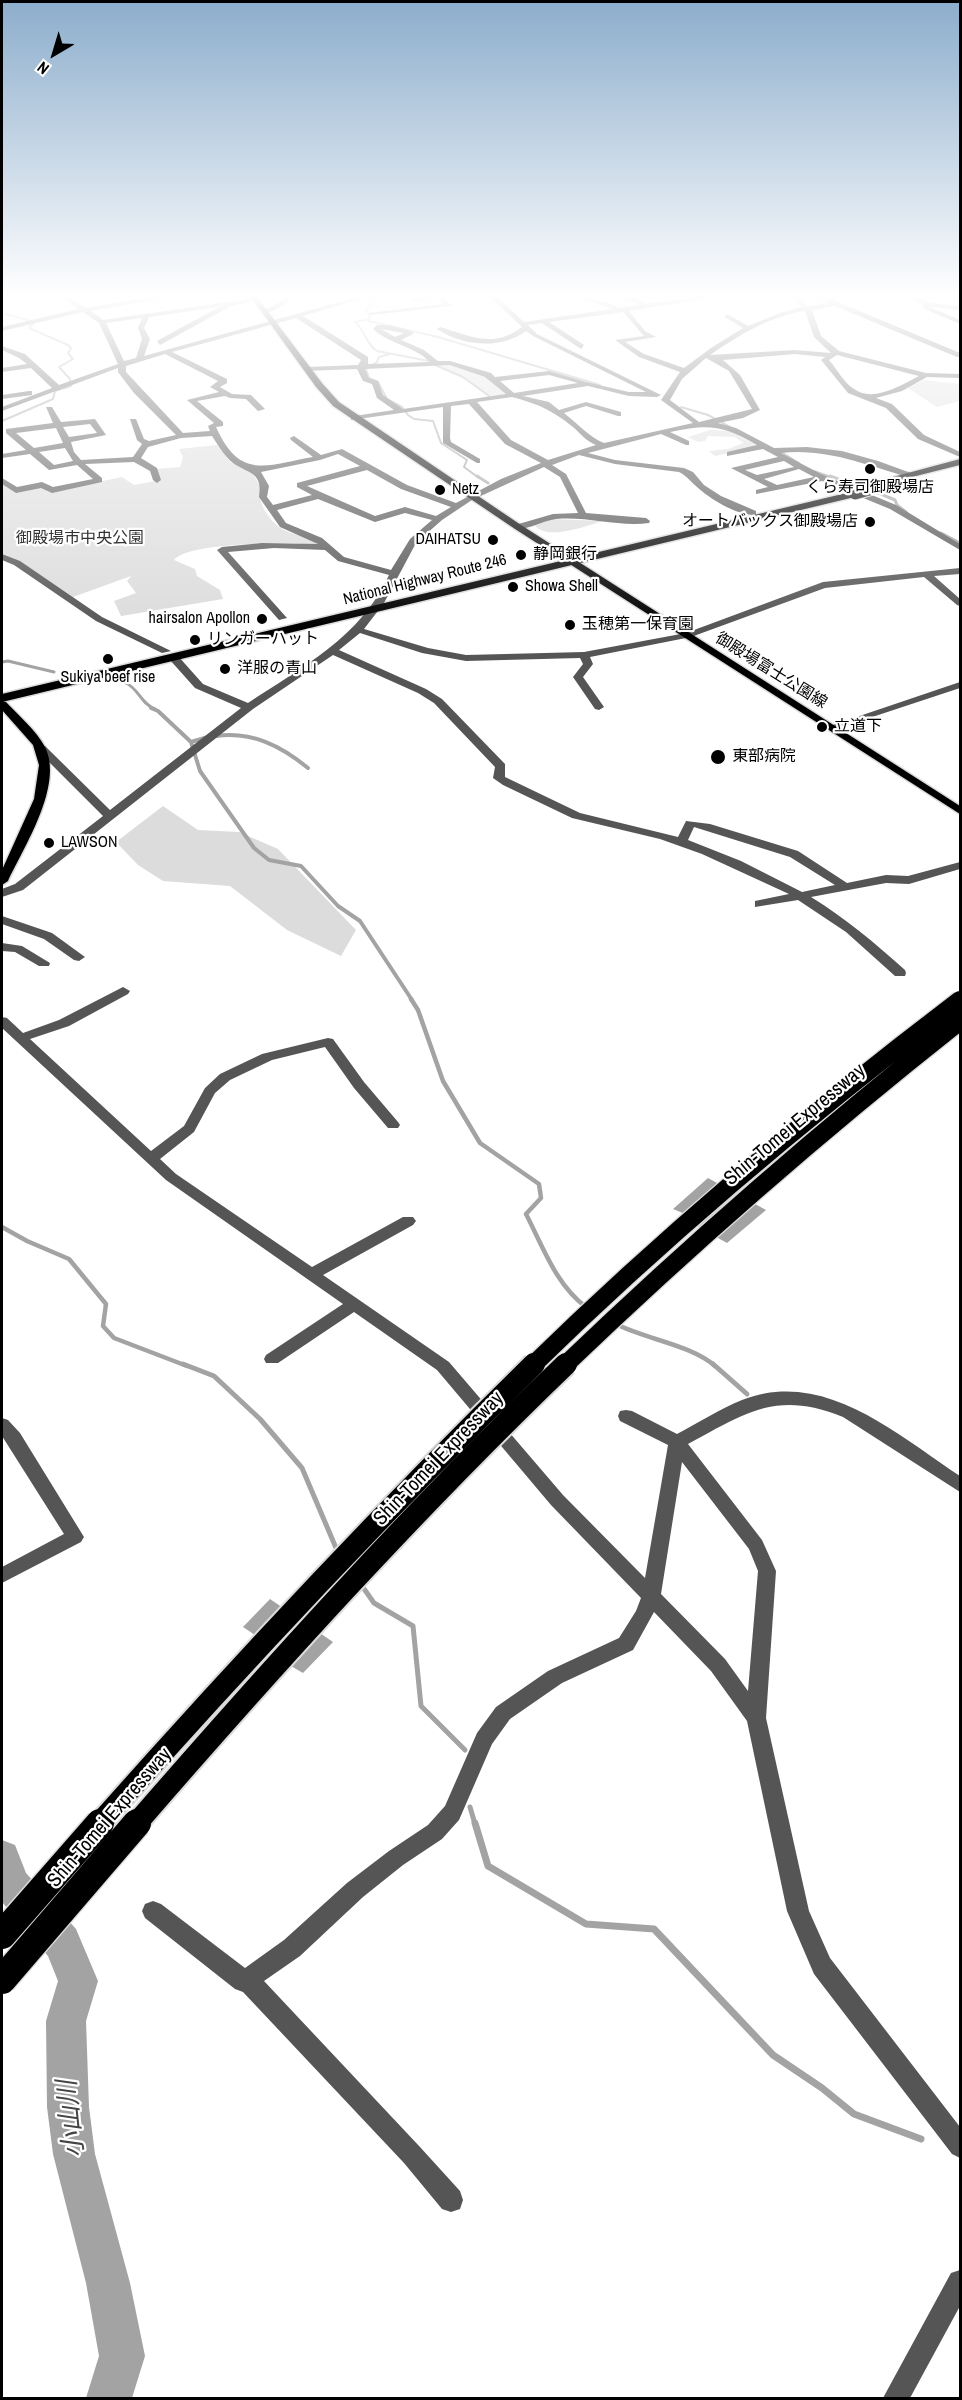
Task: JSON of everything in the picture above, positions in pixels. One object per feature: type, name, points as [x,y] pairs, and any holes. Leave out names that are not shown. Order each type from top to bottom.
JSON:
[{"type":"highway","name":"National Highway Route 246","points":[[868,488],[960,462]]},
{"type":"highway","name":"National Highway Route 246","points":[[2,699],[170,655],[960,468]]},
{"type":"highway","name":"National Highway Route 246","points":[[569,559],[753,513],[851,492]]},
{"type":"highway","name":"National Highway Route 246","points":[[2,691],[170,655]]},
{"type":"highway","name":"Shin-Tomei Expressway","points":[[2,1935],[248,1659],[377,1521],[594,1305],[742,1173],[832,1099],[960,1000]]},
{"type":"highway","name":"Shin-Tomei Expressway","points":[[2,1980],[270,1672],[438,1491],[660,1274],[850,1108],[960,1021]]},
{"type":"main road","name":"御殿場富士公園線","points":[[339,405],[354,418],[518,527],[960,811]]},
{"type":"main road","points":[[2,704],[40,748],[45,765],[44,787],[2,881]]},
{"type":"street","points":[[150,405],[181,436]]},
{"type":"street","points":[[196,405],[220,424],[212,426],[215,433],[232,459],[238,464],[256,470],[320,458],[339,451],[404,487],[457,506]]},
{"type":"street","points":[[256,405],[261,409]]},
{"type":"street","points":[[395,405],[404,410]]},
{"type":"street","points":[[354,418],[440,405]]},
{"type":"street","points":[[447,405],[449,414],[445,433],[447,443],[477,461]]},
{"type":"street","points":[[475,405],[508,442],[563,476],[583,514]]},
{"type":"street","points":[[545,405],[578,427],[590,440],[602,445]]},
{"type":"street","points":[[558,412],[582,405]]},
{"type":"street","points":[[589,405],[618,414]]},
{"type":"street","points":[[672,405],[696,422]]},
{"type":"street","points":[[2,893],[19,887],[249,707],[335,649],[359,630],[378,605],[407,548],[438,519],[472,496],[602,445],[696,422],[740,416],[756,410],[754,405]]},
{"type":"street","points":[[884,405],[895,410],[921,437],[960,455]]},
{"type":"street","points":[[2,481],[16,490],[42,485],[52,490],[99,480],[79,462],[49,408]]},
{"type":"street","points":[[2,456],[31,451],[102,435],[93,421],[9,431],[31,451],[52,468],[79,462],[136,459],[154,470],[157,480]]},
{"type":"street","points":[[133,421],[141,440],[148,444]]},
{"type":"street","points":[[713,421],[776,451],[822,477],[893,507],[960,547]]},
{"type":"street","points":[[661,431],[686,443]]},
{"type":"street","points":[[136,459],[148,444],[181,436],[215,433]]},
{"type":"street","points":[[294,438],[320,458]]},
{"type":"street","points":[[730,454],[806,449],[832,452],[882,464],[908,475]]},
{"type":"street","points":[[776,451],[737,468],[776,488]]},
{"type":"street","points":[[580,453],[615,462],[681,470],[690,474],[694,482],[732,506],[753,513]]},
{"type":"street","points":[[367,467],[300,485],[319,496],[375,519],[405,510],[438,519]]},
{"type":"street","points":[[756,478],[795,469]]},
{"type":"street","points":[[2,470],[14,478],[2,481]]},
{"type":"street","points":[[256,470],[265,486],[263,498],[284,525],[309,535],[347,563],[395,574]]},
{"type":"street","points":[[759,492],[822,477]]},
{"type":"street","points":[[270,509],[319,496]]},
{"type":"street","points":[[518,527],[553,517],[583,514],[609,519],[646,521]]},
{"type":"street","points":[[282,618],[222,550],[278,544],[327,547]]},
{"type":"street","points":[[2,557],[17,563],[99,619],[170,655],[199,686],[249,707]]},
{"type":"street","points":[[359,630],[426,651],[466,658],[584,655],[688,635],[823,585],[960,571]]},
{"type":"street","points":[[927,574],[960,603]]},
{"type":"street","points":[[335,649],[438,701],[501,766],[500,778],[507,783],[584,819],[652,833],[757,870],[804,896],[874,946],[900,973]]},
{"type":"street","points":[[584,655],[588,664],[578,678],[599,707]]},
{"type":"street","points":[[832,727],[960,685]]},
{"type":"street","points":[[40,748],[111,817]]},
{"type":"street","points":[[681,842],[690,823],[706,826],[794,854],[847,888]]},
{"type":"street","points":[[759,904],[886,879],[909,880],[960,865]]},
{"type":"street","points":[[2,920],[48,936],[79,957]]},
{"type":"street","points":[[2,947],[18,949],[44,963]]},
{"type":"street","points":[[21,1038],[64,1023],[123,991]]},
{"type":"street","points":[[2,1021],[150,1159],[195,1196],[443,1366],[557,1500],[718,1665],[756,1718]]},
{"type":"street","points":[[150,1159],[194,1124],[202,1102],[227,1075],[267,1057],[328,1042],[359,1085],[393,1125]]},
{"type":"street","points":[[310,1275],[408,1221]]},
{"type":"street","points":[[272,1359],[353,1305]]},
{"type":"street","points":[[677,1442],[747,1405],[789,1397],[824,1402],[849,1412],[960,1485]]},
{"type":"street","points":[[626,1416],[677,1442],[756,1545],[767,1571],[756,1718],[798,1911],[822,1966],[960,2146]]},
{"type":"street","points":[[2,1425],[14,1438],[75,1537],[2,1575]]},
{"type":"street","points":[[153,1911],[243,1981],[247,1980],[292,1948],[355,1890],[396,1858],[435,1832],[452,1814],[484,1739],[502,1713],[555,1677],[626,1644],[644,1614],[651,1595],[677,1442]]},
{"type":"street","points":[[247,1980],[412,2155],[451,2200]]},
{"type":"street","points":[[896,2398],[960,2282]]},
{"type":"green space","points":[[710,430],[729,431],[755,444],[756,447],[715,456],[709,451],[728,449],[743,443],[735,437],[708,436],[705,441],[698,442],[688,437]]},
{"type":"green space","name":"御殿場市中央公園","points":[[217,445],[230,462],[251,471],[261,487],[261,500],[266,512],[280,528],[318,544],[247,544],[210,548],[182,555],[174,560],[195,569],[197,576],[220,590],[223,599],[121,616],[114,601],[136,593],[127,581],[131,576],[73,597],[22,563],[2,554],[2,483],[15,492],[41,487],[50,492],[122,477],[134,485],[160,480],[156,469],[180,467],[183,457],[179,449]]},
{"type":"green space","points":[[551,519],[603,521],[577,529],[556,532],[547,532],[534,524]]},
{"type":"green space","points":[[163,806],[198,830],[239,832],[278,849],[356,930],[341,956],[287,930],[230,886],[163,881],[138,865],[116,842]]},
{"type":"shaded area","points":[[708,1178],[766,1210],[727,1243],[682,1218],[685,1214],[673,1209]]},
{"type":"shaded area","points":[[270,1599],[333,1642],[303,1673],[253,1644],[258,1637],[243,1627]]},
{"type":"waterway","points":[[2,421],[39,405]]},
{"type":"waterway","points":[[398,405],[414,419],[433,421],[441,443],[467,460],[464,467],[479,478]]},
{"type":"waterway","points":[[681,407],[708,415],[730,427]]},
{"type":"waterway","points":[[778,450],[799,463]]},
{"type":"waterway","points":[[814,471],[834,478]]},
{"type":"waterway","points":[[477,476],[488,483]]},
{"type":"waterway","points":[[830,476],[863,488]]},
{"type":"waterway","points":[[874,491],[895,500],[897,505],[906,512]]},
{"type":"waterway","points":[[941,533],[960,543]]},
{"type":"waterway","points":[[2,662],[8,661],[54,672]]},
{"type":"waterway","points":[[107,678],[122,681],[130,686],[155,709]]},
{"type":"waterway","points":[[151,708],[158,711],[191,742]]},
{"type":"waterway","points":[[216,736],[254,738],[277,747],[308,768]]},
{"type":"waterway","points":[[191,742],[208,737]]},
{"type":"waterway","points":[[191,742],[200,771],[254,848],[269,860],[301,866],[338,906],[360,921],[412,1000]]},
{"type":"waterway","points":[[411,999],[418,1010],[443,1081],[480,1143],[539,1184],[541,1198],[526,1214],[558,1277],[586,1307]]},
{"type":"waterway","points":[[2,1227],[27,1241],[69,1259],[106,1304],[103,1326],[114,1338],[187,1366]]},
{"type":"waterway","points":[[614,1323],[639,1334],[681,1347],[715,1366]]},
{"type":"waterway","points":[[183,1364],[214,1376],[260,1419],[302,1468],[339,1555]]},
{"type":"waterway","points":[[713,1364],[747,1394]]},
{"type":"waterway","points":[[360,1583],[374,1603],[413,1626],[421,1706],[465,1750]]},
{"type":"waterway","points":[[470,1807],[475,1824]]},
{"type":"waterway","points":[[475,1823],[488,1866],[586,1924],[654,1929],[773,2055],[822,2088],[854,2114],[921,2139]]},
{"type":"waterway","name":"小山川","points":[[2,1858],[11,1884],[62,1943],[78,1981],[66,2021],[68,2107],[74,2154],[108,2283],[122,2356],[109,2398]]},
{"type":"place","name":"くら寿司御殿場店","points":[[870,469]]},
{"type":"place","name":"Netz","points":[[440,490]]},
{"type":"place","name":"オートバックス御殿場店","points":[[870,522]]},
{"type":"place","name":"DAIHATSU","points":[[493,540]]},
{"type":"place","name":"静岡銀行","points":[[521,555]]},
{"type":"place","name":"Showa Shell","points":[[513,587]]},
{"type":"place","name":"hairsalon Apollon","points":[[262,619]]},
{"type":"place","name":"玉穂第一保育園","points":[[570,625]]},
{"type":"place","name":"リンガーハット","points":[[195,640]]},
{"type":"place","name":"Sukiya beef rise","points":[[108,659]]},
{"type":"place","name":"洋服の青山","points":[[225,669]]},
{"type":"place","name":"立道下","points":[[822,727]]},
{"type":"place","name":"東部病院","points":[[718,757]]},
{"type":"place","name":"LAWSON","points":[[49,843]]}]
